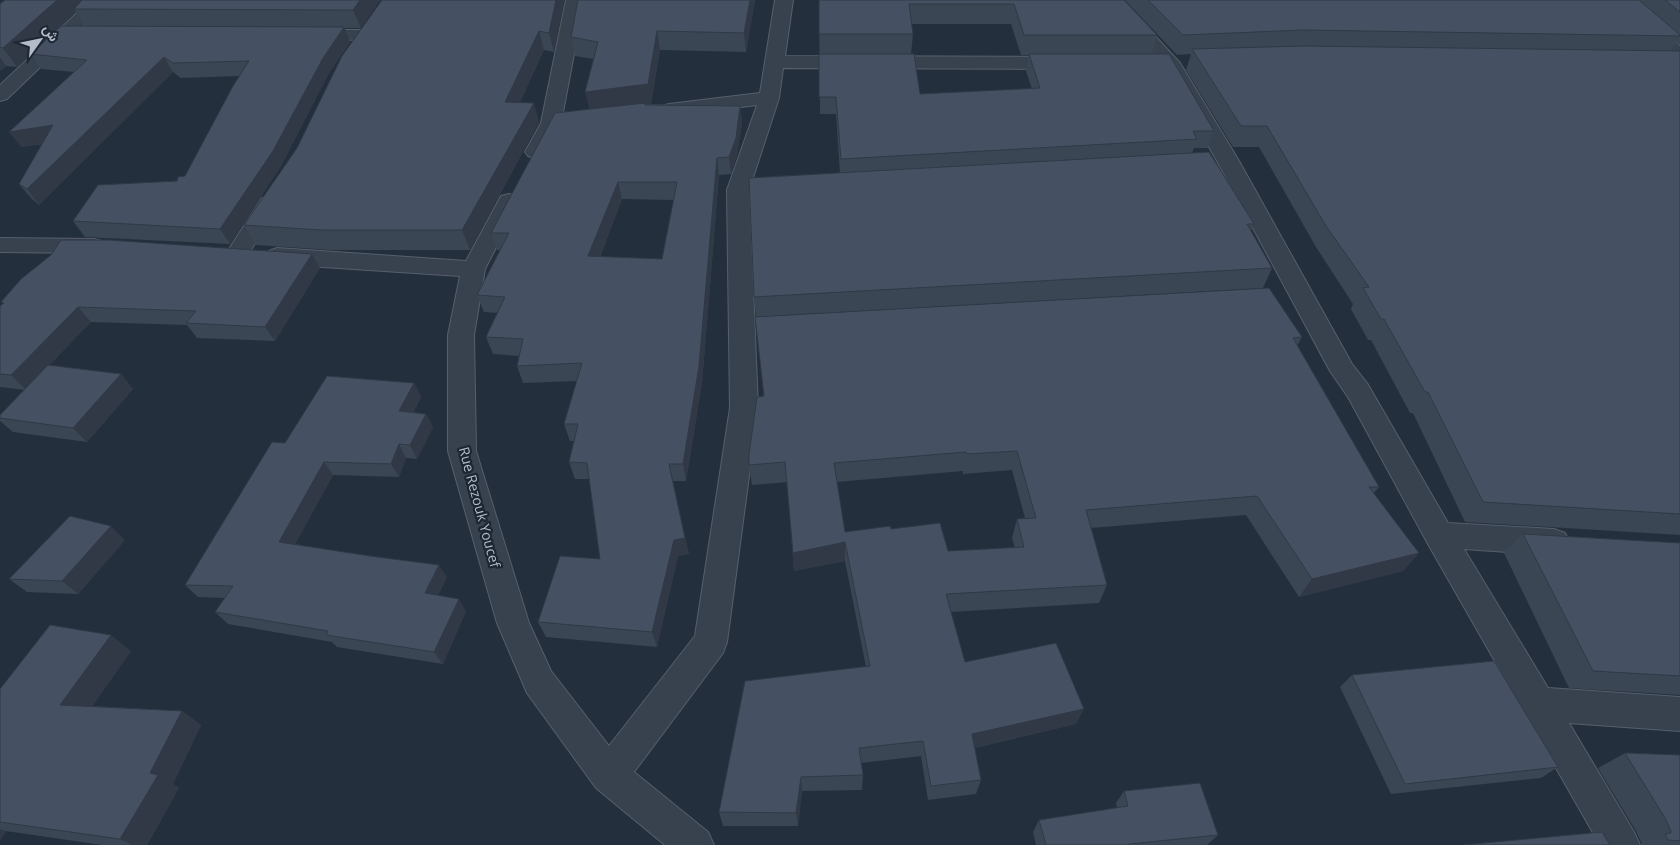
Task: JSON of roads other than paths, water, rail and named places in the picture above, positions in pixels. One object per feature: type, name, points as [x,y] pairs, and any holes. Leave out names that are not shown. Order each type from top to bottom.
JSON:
[{"type":"street","points":[[0,95],[101,0]]},
{"type":"street","name":"Rue Rezouk Youcef","points":[[576,0],[561,122],[473,269],[461,335],[462,451],[513,623],[539,682],[609,775],[695,845]]},
{"type":"street","points":[[609,775],[711,642],[744,408],[753,327],[748,189],[769,98],[784,0]]},
{"type":"street","points":[[1113,0],[1181,63],[1219,162],[1302,296],[1342,371],[1358,390],[1439,535],[1621,845]]},
{"type":"street","points":[[1616,0],[1680,56]]},
{"type":"street","points":[[65,34],[94,34]]},
{"type":"street","points":[[290,35],[368,35]]},
{"type":"street","points":[[775,62],[1082,63]]},
{"type":"street","points":[[1152,63],[1181,63]]},
{"type":"street","points":[[1661,64],[1680,64]]},
{"type":"street","points":[[650,112],[769,98]]},
{"type":"street","points":[[278,191],[227,253],[473,269]]},
{"type":"street","points":[[0,245],[120,246]]},
{"type":"street","points":[[42,267],[60,246]]},
{"type":"street","points":[[1272,298],[1302,296]]},
{"type":"street","points":[[1439,535],[1584,543]]},
{"type":"street","points":[[1539,704],[1680,714]]}]
